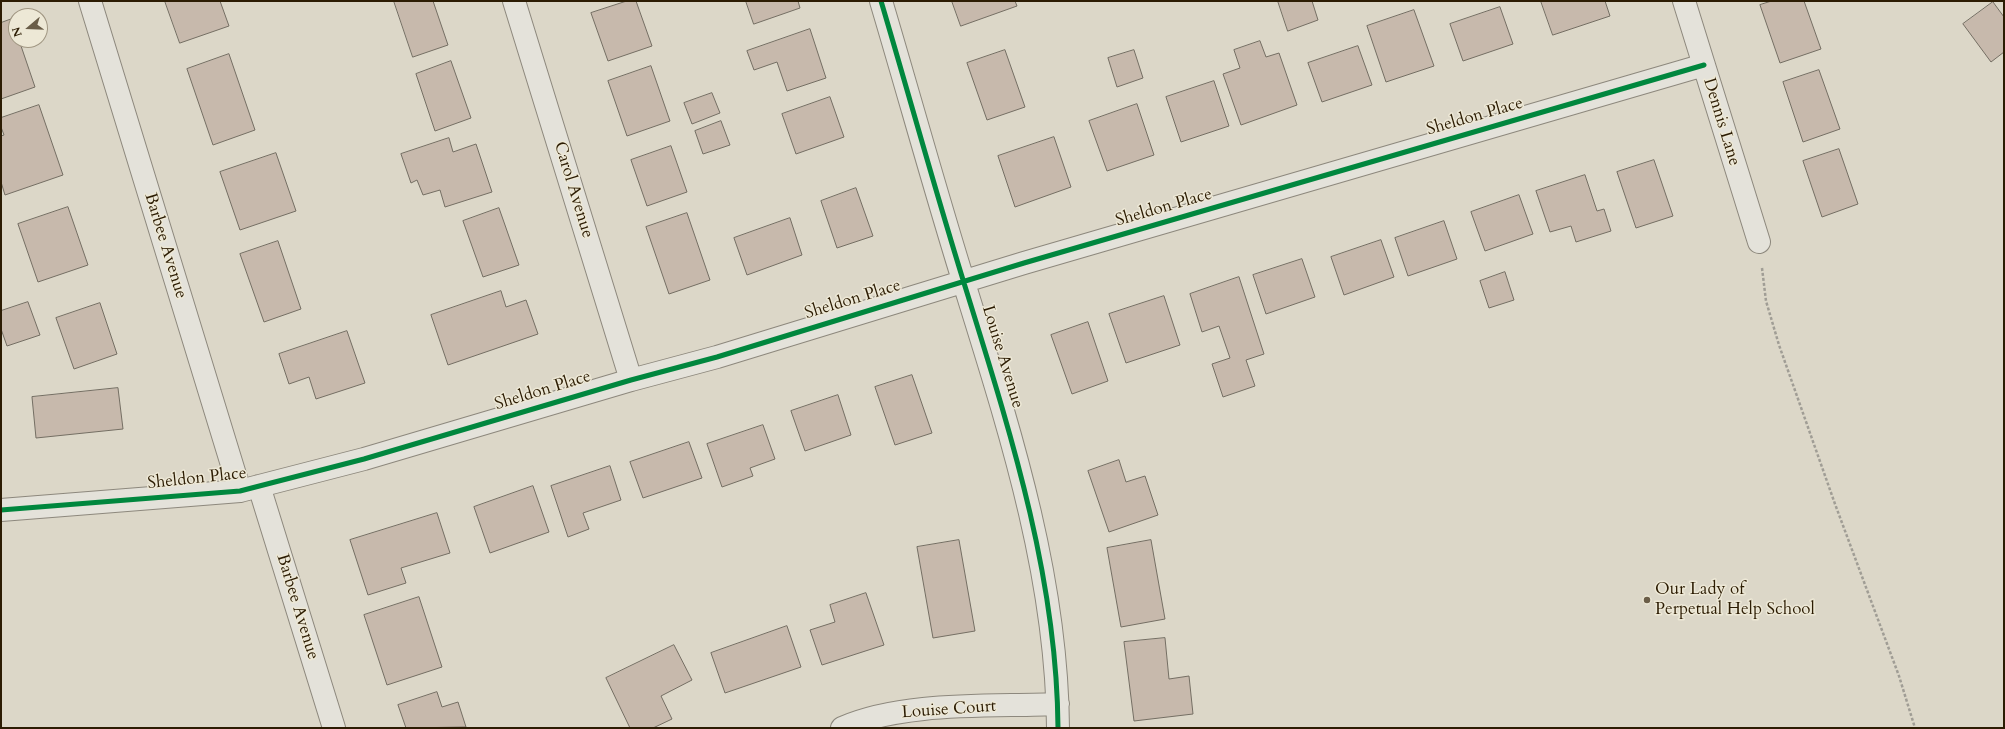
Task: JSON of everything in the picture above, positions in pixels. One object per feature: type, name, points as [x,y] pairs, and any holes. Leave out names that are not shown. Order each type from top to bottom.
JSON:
[{"type":"street","name":"Barbee Avenue","points":[[90,1],[250,489],[334,728]]},
{"type":"street","name":"Carol Avenue","points":[[514,1],[631,380]]},
{"type":"street","name":"Louise Avenue","points":[[881,1],[1006,417],[1034,530],[1047,597],[1055,657],[1058,728]]},
{"type":"street","name":"Dennis Lane","points":[[1684,1],[1759,242]]},
{"type":"street","name":"Sheldon Place","points":[[1,510],[250,489],[364,459],[717,356],[964,281],[1704,64]]},
{"type":"street","name":"Louise Court","points":[[842,728],[884,716],[920,709],[1058,704]]},
{"type":"path","points":[[1759,242],[1766,301],[1779,346],[1835,504],[1899,676],[1914,728]]},
{"type":"building","points":[[165,1],[220,1],[229,26],[180,43]]},
{"type":"building","points":[[394,1],[433,1],[448,45],[413,57]]},
{"type":"building","points":[[627,1],[636,1],[652,46],[608,61],[591,13]]},
{"type":"building","points":[[746,1],[798,1],[800,8],[754,24]]},
{"type":"building","points":[[952,1],[1015,1],[1017,6],[961,26]]},
{"type":"building","points":[[1278,1],[1312,1],[1318,20],[1288,31]]},
{"type":"building","points":[[1541,1],[1605,1],[1610,16],[1553,35]]},
{"type":"building","points":[[1772,1],[1804,1],[1821,49],[1780,63],[1760,5]]},
{"type":"building","points":[[1993,2],[2004,17],[2004,52],[1991,62],[1963,24]]},
{"type":"building","points":[[1500,7],[1513,44],[1463,61],[1450,24]]},
{"type":"building","points":[[1414,10],[1434,66],[1386,82],[1367,26]]},
{"type":"building","points":[[8,20],[8,48],[22,48],[35,87],[1,99],[1,23]]},
{"type":"building","points":[[810,29],[826,78],[787,91],[777,62],[754,70],[747,51]]},
{"type":"building","points":[[1260,41],[1266,57],[1279,53],[1297,105],[1241,125],[1223,74],[1240,68],[1234,50]]},
{"type":"building","points":[[1358,46],[1372,85],[1322,102],[1308,63]]},
{"type":"building","points":[[1005,50],[1025,107],[987,120],[967,63]]},
{"type":"building","points":[[1134,50],[1143,78],[1117,87],[1108,58]]},
{"type":"building","points":[[229,54],[255,130],[213,145],[187,69]]},
{"type":"building","points":[[451,61],[471,118],[435,131],[416,74]]},
{"type":"building","points":[[651,66],[670,121],[627,136],[608,81]]},
{"type":"building","points":[[1819,70],[1840,129],[1803,142],[1783,82]]},
{"type":"building","points":[[1214,81],[1229,126],[1181,142],[1166,97]]},
{"type":"building","points":[[712,93],[720,113],[692,124],[684,103]]},
{"type":"building","points":[[830,97],[844,137],[796,154],[782,114]]},
{"type":"building","points":[[1137,104],[1154,155],[1107,171],[1089,121]]},
{"type":"building","points":[[39,105],[63,175],[5,195],[1,182],[1,136],[4,135],[1,127],[1,118]]},
{"type":"building","points":[[721,121],[730,145],[703,154],[695,131]]},
{"type":"building","points":[[1054,137],[1071,187],[1015,207],[998,156]]},
{"type":"building","points":[[449,138],[453,152],[476,144],[492,192],[445,207],[440,190],[423,195],[417,180],[411,183],[401,154]]},
{"type":"building","points":[[671,146],[687,192],[647,206],[631,160]]},
{"type":"building","points":[[1839,149],[1858,204],[1822,217],[1803,161]]},
{"type":"building","points":[[276,153],[296,211],[240,230],[220,172]]},
{"type":"building","points":[[1654,160],[1673,216],[1636,228],[1617,172]]},
{"type":"building","points":[[1585,175],[1597,211],[1604,209],[1611,231],[1576,242],[1571,226],[1550,232],[1536,191]]},
{"type":"building","points":[[856,188],[873,236],[837,248],[821,201]]},
{"type":"building","points":[[1519,195],[1533,234],[1485,251],[1471,212]]},
{"type":"building","points":[[68,207],[88,265],[38,282],[18,224]]},
{"type":"building","points":[[499,208],[519,265],[483,277],[463,221]]},
{"type":"building","points":[[687,213],[710,280],[669,294],[646,227]]},
{"type":"building","points":[[790,218],[802,255],[747,275],[734,238]]},
{"type":"building","points":[[1444,221],[1457,259],[1408,276],[1395,238]]},
{"type":"building","points":[[1381,240],[1394,277],[1344,295],[1331,257]]},
{"type":"building","points":[[278,241],[301,309],[264,322],[240,254]]},
{"type":"building","points":[[1302,259],[1315,297],[1266,314],[1253,275]]},
{"type":"building","points":[[1505,272],[1514,300],[1489,308],[1480,281]]},
{"type":"building","points":[[1239,277],[1264,354],[1246,360],[1255,386],[1223,397],[1212,364],[1230,358],[1219,326],[1202,332],[1190,294]]},
{"type":"building","points":[[501,291],[506,307],[526,300],[538,334],[448,365],[431,315]]},
{"type":"building","points":[[1164,296],[1180,345],[1126,363],[1109,314]]},
{"type":"building","points":[[28,302],[40,335],[7,346],[1,329],[1,311]]},
{"type":"building","points":[[100,303],[117,354],[74,369],[56,318]]},
{"type":"building","points":[[1088,322],[1108,381],[1072,394],[1051,335]]},
{"type":"building","points":[[347,331],[365,383],[316,399],[309,377],[289,384],[279,354]]},
{"type":"building","points":[[912,375],[932,433],[895,445],[875,387]]},
{"type":"building","points":[[118,388],[123,429],[36,438],[32,397]]},
{"type":"building","points":[[838,395],[851,435],[805,451],[791,411]]},
{"type":"building","points":[[763,425],[775,459],[750,468],[753,476],[722,487],[707,444]]},
{"type":"building","points":[[689,442],[702,478],[643,498],[630,462]]},
{"type":"building","points":[[1119,460],[1126,482],[1145,476],[1158,515],[1109,532],[1088,471]]},
{"type":"building","points":[[610,466],[621,500],[583,513],[589,529],[568,537],[551,486]]},
{"type":"building","points":[[533,486],[549,532],[490,553],[474,507]]},
{"type":"building","points":[[437,513],[450,553],[401,568],[406,583],[368,595],[350,540]]},
{"type":"building","points":[[959,540],[975,631],[933,638],[917,547]]},
{"type":"building","points":[[1151,540],[1165,619],[1121,627],[1107,548]]},
{"type":"building","points":[[866,593],[884,645],[822,665],[810,630],[835,622],[830,605]]},
{"type":"building","points":[[419,597],[442,667],[387,685],[364,615]]},
{"type":"building","points":[[787,626],[801,667],[725,693],[711,653]]},
{"type":"building","points":[[1165,638],[1169,679],[1189,676],[1193,714],[1134,721],[1124,642]]},
{"type":"building","points":[[674,645],[692,680],[661,696],[672,719],[653,728],[630,728],[606,678]]},
{"type":"building","points":[[437,692],[442,707],[458,702],[466,727],[406,728],[398,705]]},
{"type":"cycle path","points":[[881,1],[943,213],[998,392],[1028,502],[1040,558],[1049,614],[1056,671],[1058,728]]},
{"type":"cycle path","points":[[1,510],[240,491],[364,459],[631,380],[717,357],[1024,263],[1704,65]]},
{"type":"place","name":"Our Lady of Perpetual Help School","points":[[1647,600]]}]
